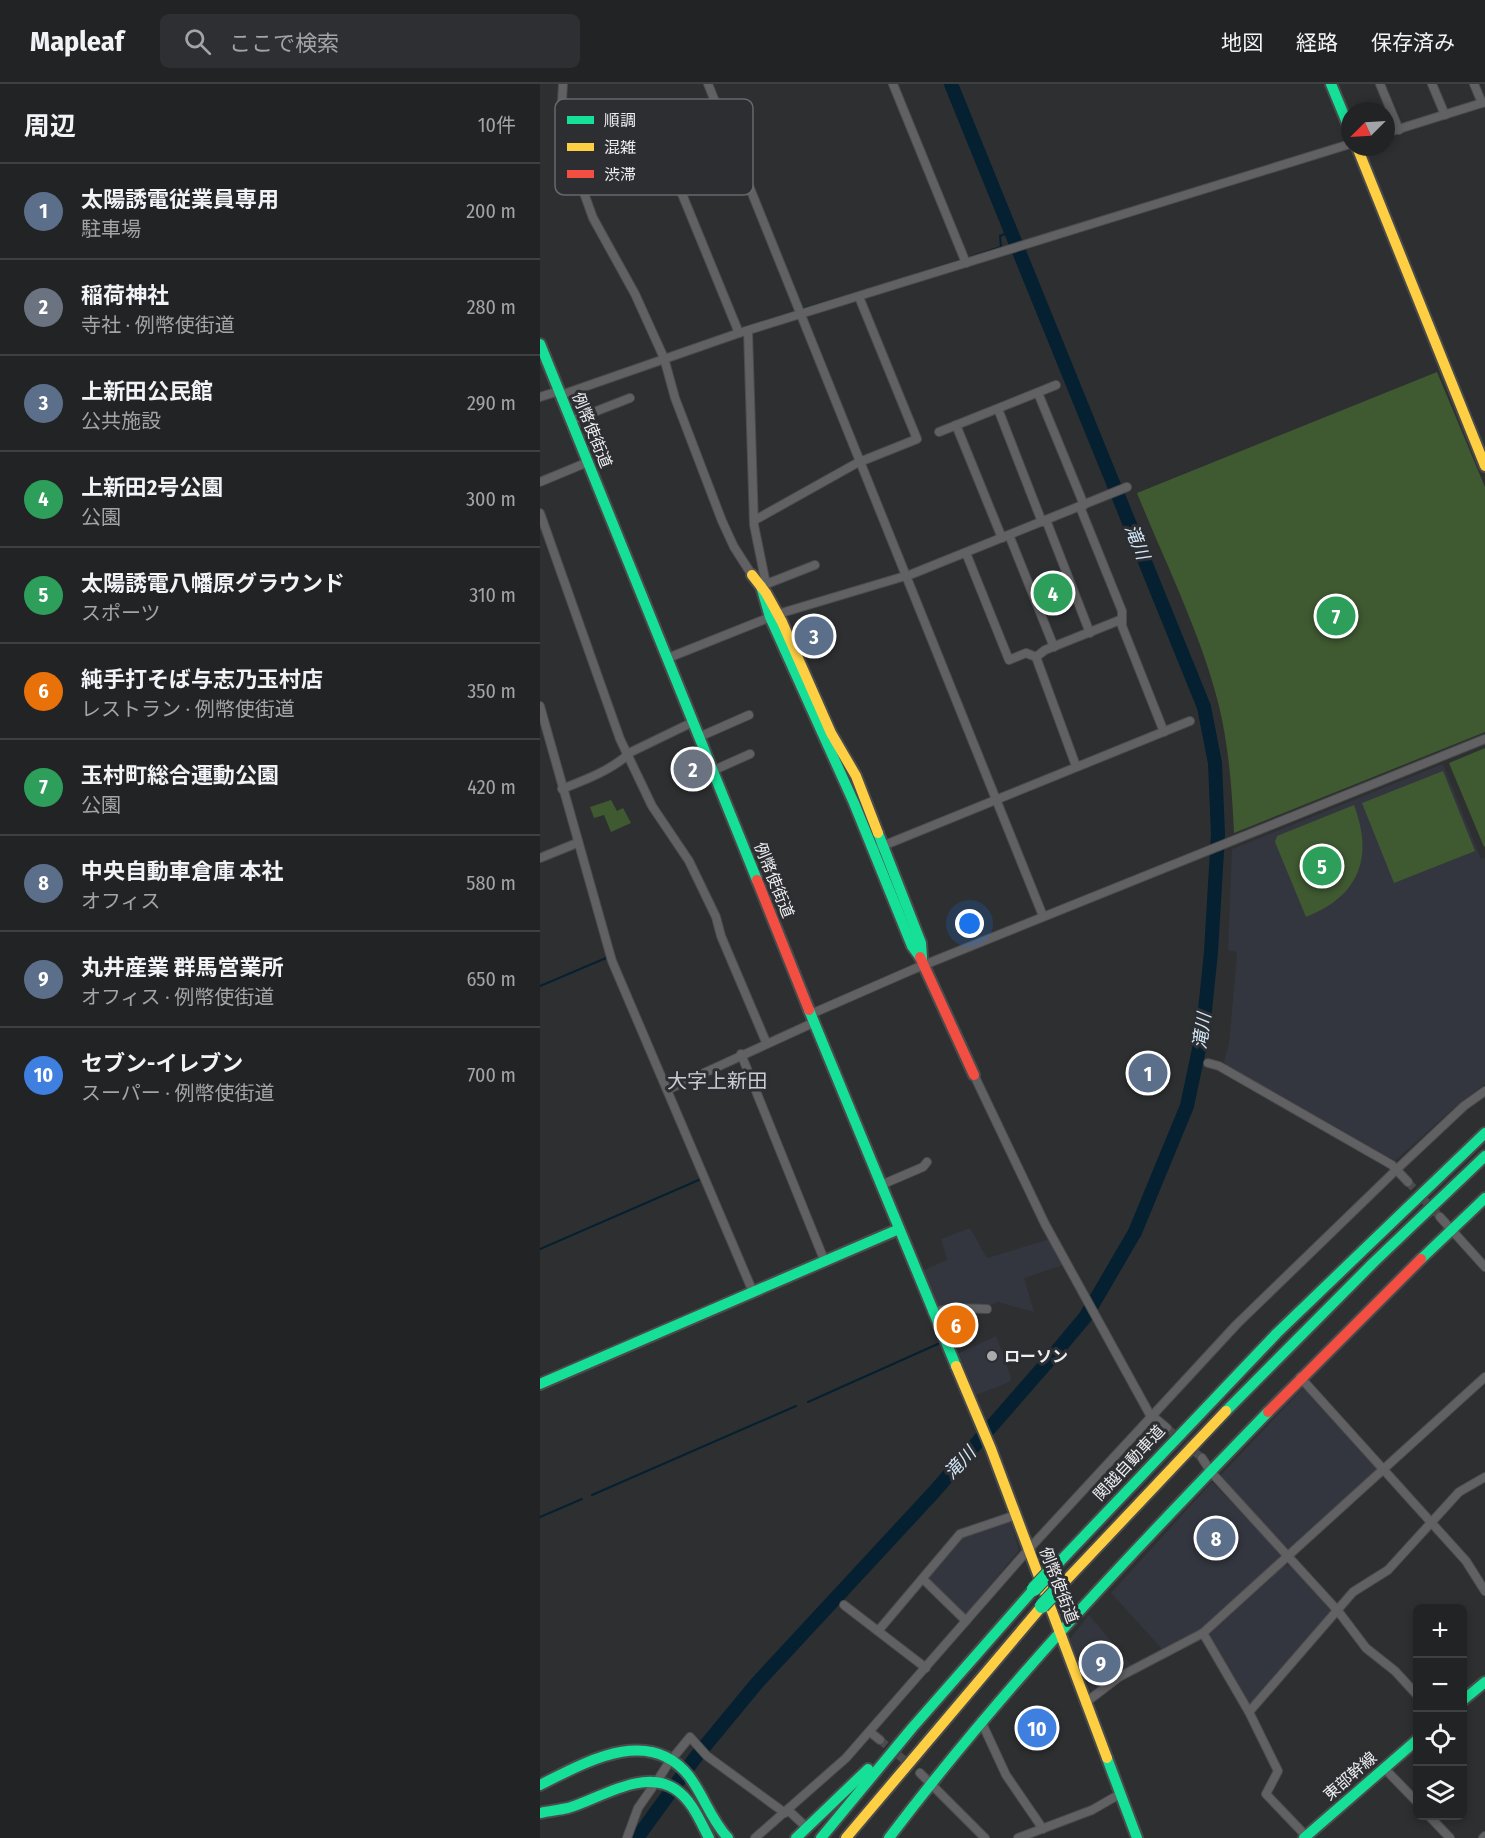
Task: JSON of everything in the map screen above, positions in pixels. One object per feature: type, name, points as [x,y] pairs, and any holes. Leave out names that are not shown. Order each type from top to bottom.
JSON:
[{"type":"main road","points":[[1331,84],[1341,108]]},
{"type":"main road","points":[[1361,156],[1485,466]]},
{"type":"main road","name":"例幣使街道","points":[[540,344],[712,771],[989,1445],[1137,1838]]},
{"type":"main road","points":[[752,575],[763,585],[774,616],[831,733],[856,776],[878,847],[921,943],[924,962],[974,1075]]},
{"type":"main road","name":"関越自動車道","points":[[821,1838],[912,1728],[1048,1574],[1277,1333],[1485,1133]]},
{"type":"main road","name":"関越自動車道","points":[[846,1838],[1042,1606],[1200,1436],[1366,1270],[1485,1156]]},
{"type":"main road","points":[[889,1838],[925,1778],[981,1721],[1107,1580],[1300,1377],[1485,1198]]},
{"type":"main road","points":[[540,1384],[899,1229]]},
{"type":"main road","points":[[1467,1697],[1485,1682]]},
{"type":"main road","points":[[796,1838],[912,1728]]},
{"type":"main road","name":"東部幹線","points":[[1306,1837],[1413,1743]]},
{"type":"main road","points":[[540,1785],[620,1750],[656,1750],[672,1759],[694,1784],[712,1820],[728,1838]]},
{"type":"main road","points":[[540,1814],[566,1809],[634,1782],[656,1783],[685,1796],[694,1808],[709,1838]]},
{"type":"street","points":[[563,84],[563,99]]},
{"type":"street","points":[[708,84],[714,99]]},
{"type":"street","points":[[893,84],[966,263]]},
{"type":"street","points":[[1380,84],[1399,130]]},
{"type":"street","points":[[1432,84],[1445,115]]},
{"type":"street","points":[[1395,131],[1484,103],[1474,84]]},
{"type":"street","points":[[540,397],[560,393],[739,333],[1341,147]]},
{"type":"street","points":[[753,194],[1043,916]]},
{"type":"street","points":[[585,195],[599,232],[635,294],[664,358],[685,426],[722,521],[734,547],[752,575]]},
{"type":"street","points":[[682,195],[739,333]]},
{"type":"street","points":[[754,520],[861,462],[917,439],[860,297]]},
{"type":"street","points":[[748,331],[754,520],[763,585],[815,565]]},
{"type":"street","points":[[939,432],[1056,386]]},
{"type":"street","points":[[1038,393],[1122,611],[1120,620],[1164,732]]},
{"type":"street","points":[[571,421],[630,398]]},
{"type":"street","points":[[998,409],[1090,633]]},
{"type":"street","points":[[956,425],[1054,647]]},
{"type":"street","points":[[540,482],[588,462]]},
{"type":"street","points":[[668,658],[774,616],[906,576],[1126,487]]},
{"type":"street","points":[[540,513],[590,660],[628,755],[652,806],[689,861],[716,917],[721,936],[766,1042]]},
{"type":"street","points":[[966,553],[1009,660],[1026,653],[1036,657],[1076,766]]},
{"type":"street","points":[[1036,657],[1054,647],[1120,620]]},
{"type":"street","points":[[540,706],[543,728],[612,961],[753,1292]]},
{"type":"street","points":[[699,737],[749,715]]},
{"type":"street","points":[[878,847],[1190,721]]},
{"type":"street","points":[[562,789],[583,781],[693,722]]},
{"type":"street","points":[[667,1090],[704,1074],[924,962],[1485,739]]},
{"type":"street","points":[[712,771],[750,754]]},
{"type":"street","points":[[540,858],[577,843]]},
{"type":"street","points":[[741,1054],[825,1262]]},
{"type":"street","points":[[1208,1063],[1240,1078],[1396,1170],[1408,1182]]},
{"type":"street","points":[[974,1075],[1045,1224],[1153,1417],[1167,1428]]},
{"type":"street","points":[[755,1838],[823,1782],[870,1732],[1028,1550],[1237,1324],[1464,1106],[1485,1091]]},
{"type":"street","points":[[881,1185],[923,1167],[927,1162]]},
{"type":"street","points":[[1440,1217],[1485,1267]]},
{"type":"street","points":[[933,1312],[955,1308],[987,1309]]},
{"type":"street","points":[[1300,1377],[1466,1561],[1485,1591]]},
{"type":"street","points":[[1085,1703],[1119,1677],[1203,1633],[1485,1377]]},
{"type":"street","points":[[1202,1458],[1211,1472],[1338,1611],[1365,1648],[1395,1671],[1413,1691]]},
{"type":"street","points":[[1249,1712],[1353,1592],[1388,1570],[1459,1492],[1485,1477]]},
{"type":"street","points":[[878,1631],[960,1534],[1016,1515]]},
{"type":"street","points":[[922,1579],[966,1622]]},
{"type":"street","points":[[844,1605],[926,1668]]},
{"type":"street","points":[[1203,1633],[1249,1712],[1278,1771],[1266,1794],[1306,1837]]},
{"type":"street","points":[[981,1721],[1006,1775],[1043,1829]]},
{"type":"street","points":[[870,1732],[880,1740]]},
{"type":"street","points":[[627,1838],[638,1808],[690,1737],[707,1756],[803,1824]]},
{"type":"street","points":[[1384,1768],[1413,1798]]},
{"type":"street","points":[[925,1778],[985,1838]]},
{"type":"street","points":[[1018,1838],[1092,1810],[1120,1794]]},
{"type":"street","points":[[1434,1820],[1450,1838]]},
{"type":"shaded area","points":[[1443,764],[1481,859],[1485,858],[1485,1084],[1457,1105],[1395,1161],[1226,1066],[1224,1061],[1229,1044],[1237,955],[1236,952],[1228,950],[1232,849]]},
{"type":"shaded area","points":[[970,1228],[987,1258],[1050,1239],[1063,1265],[1024,1278],[1034,1312],[998,1302],[986,1307],[937,1308],[922,1271],[947,1260],[941,1239]]},
{"type":"shaded area","points":[[996,1336],[1011,1377],[1010,1382],[976,1395],[959,1353]]},
{"type":"shaded area","points":[[1305,1386],[1377,1466],[1378,1470],[1290,1551],[1219,1477]]},
{"type":"shaded area","points":[[1212,1482],[1282,1555],[1282,1558],[1202,1630],[1162,1649],[1111,1593]]},
{"type":"shaded area","points":[[1010,1519],[1019,1550],[965,1616],[927,1577],[961,1536]]},
{"type":"shaded area","points":[[1285,1565],[1292,1565],[1332,1611],[1250,1704],[1247,1704],[1209,1634]]},
{"type":"shaded area","points":[[1089,1615],[1132,1666],[1092,1692],[1070,1639]]},
{"type":"green space","points":[[1437,372],[1485,487],[1485,732],[1234,833],[1228,753],[1212,679],[1193,626],[1137,493]]},
{"type":"green space","points":[[1064,575],[1073,599],[1042,611],[1033,587]]},
{"type":"green space","points":[[1485,748],[1485,846],[1484,847],[1449,763]]},
{"type":"green space","points":[[1443,771],[1475,851],[1394,883],[1362,803]]},
{"type":"green space","points":[[611,800],[617,811],[623,808],[631,823],[611,832],[604,815],[594,818],[590,807]]},
{"type":"green space","points":[[1354,805],[1360,824],[1362,842],[1362,858],[1357,873],[1350,886],[1339,898],[1306,917],[1275,842],[1277,836]]},
{"type":"waterway","name":"滝川","points":[[637,1838],[695,1758],[757,1683],[934,1492],[1086,1316],[1135,1232],[1187,1106],[1203,1030],[1211,952],[1218,834],[1215,763],[1204,707],[951,84]]},
{"type":"waterway","points":[[914,275],[1001,247],[1000,236],[1011,231]]},
{"type":"waterway","points":[[802,309],[883,285]]},
{"type":"waterway","points":[[745,327],[797,311]]},
{"type":"waterway","points":[[540,986],[606,958]]},
{"type":"waterway","points":[[540,1249],[701,1179]]},
{"type":"waterway","points":[[808,1402],[940,1343],[897,1238]]},
{"type":"waterway","points":[[592,1495],[796,1406]]},
{"type":"waterway","points":[[540,1517],[582,1499]]},
{"type":"tunnel","points":[[1408,1182],[1440,1217]]},
{"type":"tunnel","points":[[1167,1428],[1202,1458]]},
{"type":"tunnel","points":[[880,1740],[920,1773]]},
{"type":"traffic: fast","points":[[1331,84],[1341,108]]},
{"type":"traffic: fast","points":[[540,344],[757,880]]},
{"type":"traffic: fast","points":[[761,586],[770,617],[854,803],[912,946],[920,957]]},
{"type":"traffic: fast","points":[[878,833],[921,943],[922,958]]},
{"type":"traffic: fast","points":[[809,1010],[956,1366]]},
{"type":"traffic: fast","points":[[1048,1574],[1277,1333],[1485,1133]]},
{"type":"traffic: fast","points":[[1226,1411],[1374,1262],[1485,1156]]},
{"type":"traffic: fast","points":[[1421,1259],[1485,1198]]},
{"type":"traffic: fast","points":[[540,1384],[899,1229]]},
{"type":"traffic: fast","points":[[889,1838],[978,1727],[1072,1619],[1268,1412]]},
{"type":"traffic: fast","points":[[1034,1589],[1048,1574]]},
{"type":"traffic: fast","points":[[821,1838],[912,1728],[1034,1589]]},
{"type":"traffic: fast","points":[[1042,1606],[1055,1592]]},
{"type":"traffic: fast","points":[[1467,1697],[1485,1682]]},
{"type":"traffic: fast","points":[[1304,1838],[1413,1743]]},
{"type":"traffic: fast","points":[[540,1785],[577,1767],[617,1753],[636,1750],[655,1753],[673,1761],[689,1776],[717,1824],[728,1838]]},
{"type":"traffic: fast","points":[[1107,1758],[1137,1838]]},
{"type":"traffic: fast","points":[[796,1838],[868,1769]]},
{"type":"traffic: fast","points":[[540,1813],[568,1808],[635,1783],[662,1783],[675,1789],[686,1799],[709,1838]]},
{"type":"traffic: slow","points":[[1361,156],[1485,466]]},
{"type":"traffic: slow","points":[[752,575],[766,593],[782,622],[831,733],[856,776],[878,833]]},
{"type":"traffic: slow","points":[[956,1366],[991,1449],[1107,1758]]},
{"type":"traffic: slow","points":[[1055,1592],[1226,1411]]},
{"type":"traffic: slow","points":[[846,1838],[1042,1606]]},
{"type":"traffic: jam","points":[[757,880],[809,1010]]},
{"type":"traffic: jam","points":[[920,957],[974,1075]]},
{"type":"traffic: jam","points":[[1268,1412],[1421,1259]]},
{"type":"place","name":"上新田2号公園","points":[[1053,593]]},
{"type":"place","name":"玉村町総合運動公園","points":[[1336,616]]},
{"type":"place","name":"上新田公民館","points":[[814,636]]},
{"type":"place","name":"稲荷神社","points":[[693,769]]},
{"type":"place","name":"太陽誘電八幡原グラウンド","points":[[1322,866]]},
{"type":"place","name":"太陽誘電従業員専用","points":[[1148,1073]]},
{"type":"place","name":"純手打そば与志乃玉村店","points":[[956,1325]]},
{"type":"place","name":"ローソン","points":[[992,1356]]},
{"type":"place","name":"中央自動車倉庫 本社","points":[[1216,1538]]},
{"type":"place","name":"丸井産業 群馬営業所","points":[[1101,1663]]},
{"type":"place","name":"セブン-イレブン","points":[[1037,1728]]},
{"type":"district","name":"大字上新田","points":[[717,1081]]}]
